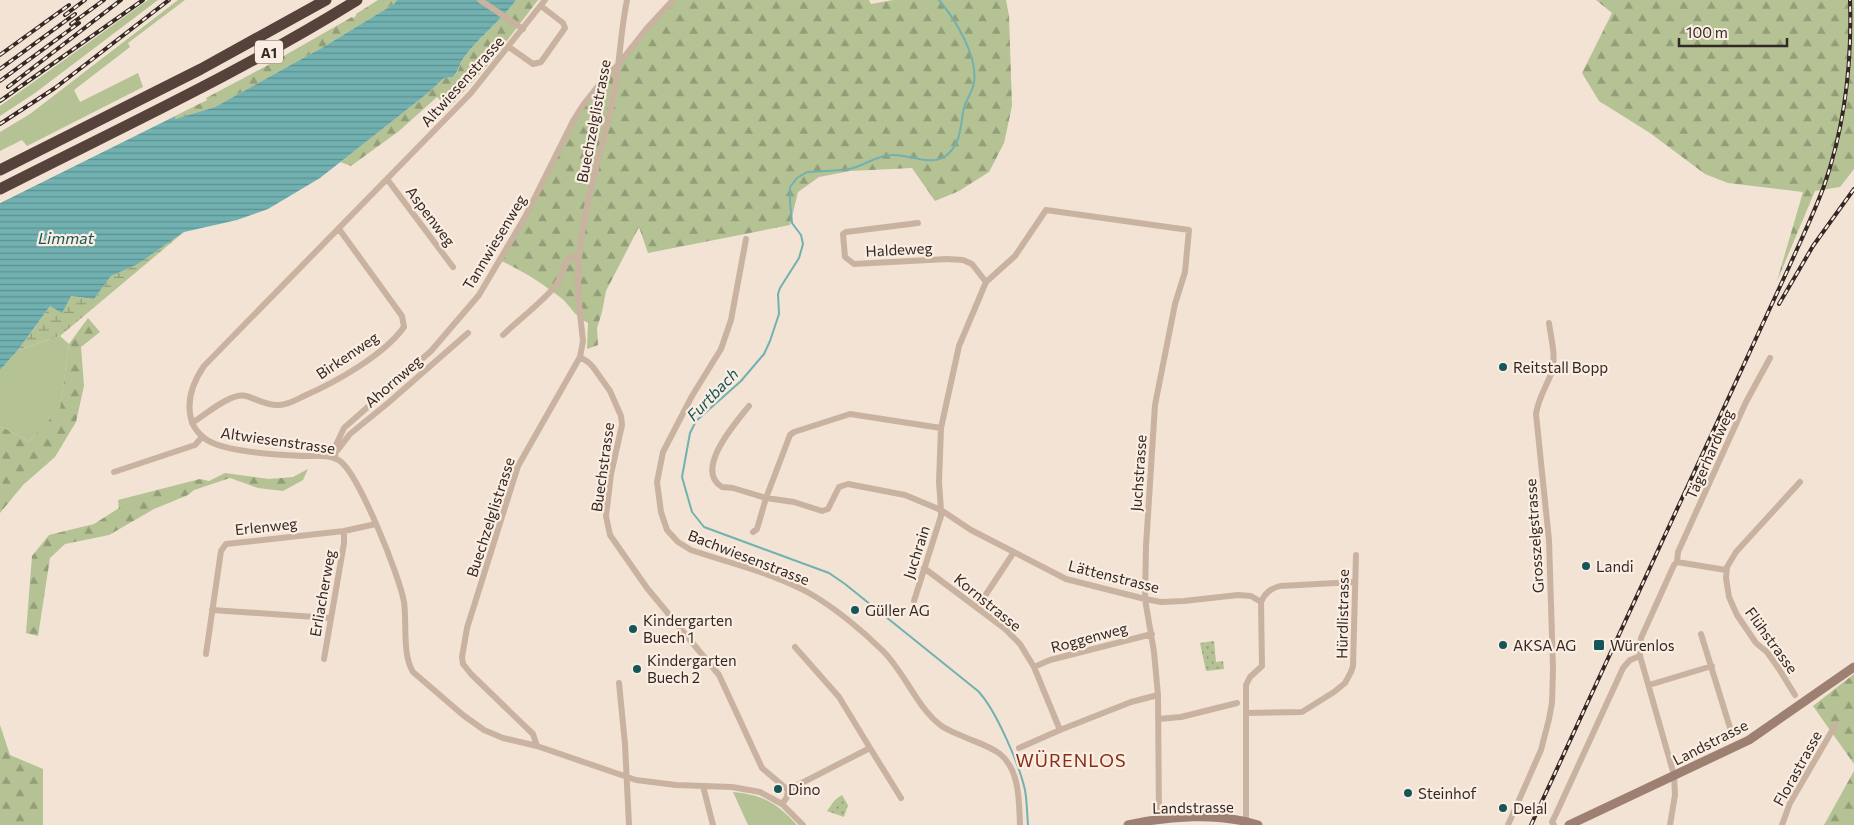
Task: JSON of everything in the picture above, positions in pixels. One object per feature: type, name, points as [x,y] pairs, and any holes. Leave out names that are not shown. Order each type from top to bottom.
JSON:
[{"type":"highway","name":"A1","points":[[0,170],[244,47],[326,0]]},
{"type":"highway","name":"A1","points":[[0,188],[269,52],[357,0]]},
{"type":"main road","name":"Landstrasse","points":[[1569,825],[1749,740],[1854,667]]},
{"type":"main road","name":"Landstrasse","points":[[1128,825],[1159,819],[1223,818],[1246,821],[1258,825]]},
{"type":"street","points":[[480,0],[523,29],[546,0]]},
{"type":"street","name":"Buechzelglistrasse","points":[[537,746],[533,734],[471,674],[464,664],[462,657],[467,628],[518,466],[580,357],[583,341],[578,297],[579,257],[583,230],[615,87],[627,0]]},
{"type":"street","name":"Tannwiesenweg","points":[[336,455],[336,445],[344,428],[431,352],[479,295],[525,217],[573,121],[606,76],[617,66],[647,28],[673,0]]},
{"type":"street","points":[[509,47],[533,64],[541,62],[565,28],[563,23],[541,6]]},
{"type":"street","name":"Altwiesenstrasse","points":[[523,29],[471,93],[204,366],[196,379],[189,404],[192,423],[202,437],[214,444],[282,455],[336,455],[348,469],[376,524],[401,587],[406,612],[408,661],[413,672],[463,715],[484,730],[503,738],[537,746]]},
{"type":"street","name":"Aspenweg","points":[[387,179],[453,267]]},
{"type":"street","name":"Juchstrasse","points":[[986,282],[1022,248],[1046,210],[1189,230],[1185,272],[1175,304],[1155,405],[1146,546],[1145,600],[1152,634],[1158,695],[1159,819]]},
{"type":"street","name":"Haldeweg","points":[[918,223],[846,232],[843,234],[845,257],[854,264],[946,259],[963,260],[972,264],[986,282]]},
{"type":"street","name":"Birkenweg","points":[[192,423],[236,396],[245,396],[270,405],[286,404],[331,384],[362,364],[398,335],[404,327],[402,316],[339,229]]},
{"type":"street","name":"Bachwiesenstrasse","points":[[746,239],[731,320],[721,349],[692,396],[663,452],[656,482],[661,512],[667,530],[678,542],[691,550],[780,580],[809,593],[823,601],[870,639],[885,652],[915,697],[939,724],[994,750],[1007,762],[1014,774],[1020,825]]},
{"type":"street","points":[[503,335],[554,288],[570,257],[579,257]]},
{"type":"street","points":[[942,510],[939,482],[941,428],[959,346],[986,282]]},
{"type":"street","name":"Grosszelgstrasse","points":[[1508,825],[1541,750],[1549,719],[1553,669],[1548,520],[1536,414],[1537,406],[1552,372],[1554,356],[1549,323]]},
{"type":"street","name":"Ahornweg","points":[[336,455],[350,434],[468,333]]},
{"type":"street","name":"Buechstrasse","points":[[580,357],[593,367],[610,391],[621,416],[622,425],[610,474],[606,516],[610,535],[647,588],[719,675],[762,768],[788,790]]},
{"type":"street","name":"Tägerhardweg","points":[[1640,656],[1641,638],[1677,562],[1678,552],[1740,414],[1770,358]]},
{"type":"street","points":[[749,406],[716,451],[713,471],[716,482],[722,487],[733,488],[766,498]]},
{"type":"street","points":[[753,532],[756,529],[790,435],[794,432],[850,414],[941,428]]},
{"type":"street","points":[[114,472],[195,445],[202,437]]},
{"type":"street","points":[[1677,562],[1726,570],[1736,552],[1800,482]]},
{"type":"street","name":"Lättenstrasse","points":[[766,498],[794,502],[822,511],[828,510],[839,487],[848,484],[905,495],[942,510],[971,530],[1066,579],[1145,600],[1172,602],[1238,595],[1251,596],[1261,602]]},
{"type":"street","name":"Juchrain","points":[[914,601],[942,510]]},
{"type":"street","name":"Erlenweg","points":[[206,654],[221,551],[226,544],[344,531],[376,524]]},
{"type":"street","name":"Erliacherweg","points":[[324,658],[344,543],[344,531]]},
{"type":"street","points":[[978,608],[1014,552]]},
{"type":"street","name":"Hürdlistrasse","points":[[1247,713],[1302,712],[1345,683],[1353,666],[1356,555]]},
{"type":"street","name":"Kornstrasse","points":[[924,568],[978,608],[1020,644],[1034,667],[1060,730]]},
{"type":"street","name":"Flühstrasse","points":[[1726,570],[1729,597],[1737,616],[1756,643],[1767,652],[1795,694]]},
{"type":"street","points":[[1246,821],[1246,685],[1250,677],[1260,669],[1263,661],[1261,602],[1271,588],[1280,586],[1355,582]]},
{"type":"street","points":[[212,610],[330,618]]},
{"type":"street","name":"Roggenweg","points":[[1034,667],[1050,660],[1152,634]]},
{"type":"street","points":[[1701,634],[1731,731]]},
{"type":"street","points":[[795,647],[839,697],[901,798]]},
{"type":"street","points":[[1554,825],[1552,822],[1623,668],[1630,660],[1640,656],[1674,775],[1675,795],[1670,825]]},
{"type":"street","points":[[1648,685],[1712,666]]},
{"type":"street","points":[[618,683],[627,778],[628,825]]},
{"type":"street","points":[[1019,748],[1131,702],[1158,695]]},
{"type":"street","points":[[1158,719],[1182,717],[1236,702]]},
{"type":"street","name":"Florastrasse","points":[[1782,825],[1790,803],[1836,724]]},
{"type":"street","points":[[537,746],[627,778],[676,785],[747,789],[770,797],[782,804],[803,825]]},
{"type":"street","points":[[782,804],[787,797],[788,790],[870,748]]},
{"type":"street","points":[[703,786],[714,825]]},
{"type":"green space","points":[[148,0],[158,0],[35,93],[0,116],[0,106]]},
{"type":"green space","points":[[178,0],[185,0],[128,43],[130,47],[74,90],[80,102],[138,73],[143,87],[27,146],[22,140],[0,151],[0,132],[30,114]]},
{"type":"green space","points":[[378,0],[397,0],[394,4],[325,46],[215,107],[175,119],[175,116],[207,100],[206,98],[353,18]]},
{"type":"green space","points":[[516,0],[538,0],[493,59],[448,109],[437,97],[399,131],[351,166],[340,162],[428,93],[444,78],[453,77],[471,49]]},
{"type":"green space","points":[[673,0],[869,0],[871,4],[893,0],[1006,0],[1009,16],[1012,106],[1004,143],[989,172],[959,191],[935,201],[912,168],[850,171],[819,177],[798,192],[790,225],[648,253],[639,227],[606,291],[597,328],[598,345],[587,349],[588,323],[579,317],[564,300],[546,287],[523,272],[499,260],[583,105]]},
{"type":"green space","points":[[1596,0],[1854,0],[1854,169],[1840,187],[1815,191],[1777,281],[1803,192],[1728,183],[1705,174],[1650,133],[1599,101],[1582,73],[1612,13]]},
{"type":"green space","points":[[184,232],[60,336],[18,350],[50,306],[71,296],[94,299],[111,276],[138,264]]},
{"type":"green space","points":[[88,318],[100,332],[81,347],[84,386],[76,422],[55,457],[23,485],[0,513],[0,426],[29,441],[60,409],[69,344]]},
{"type":"green space","points":[[60,336],[69,344],[60,410],[29,441],[0,426],[0,370],[18,350]]},
{"type":"green space","points":[[308,469],[303,480],[283,491],[258,488],[230,478],[194,490],[188,495],[154,509],[109,535],[65,544],[50,558],[38,636],[26,633],[32,556],[49,535],[94,524],[119,508],[118,500],[200,479],[209,481],[225,473],[269,479],[293,477]]},
{"type":"green space","points":[[1214,641],[1216,662],[1223,661],[1224,669],[1206,671],[1200,643]]},
{"type":"green space","points":[[1854,674],[1854,764],[1813,706]]},
{"type":"green space","points":[[0,725],[10,755],[43,769],[43,825],[0,825]]},
{"type":"green space","points":[[1854,771],[1854,825],[1824,825]]},
{"type":"green space","points":[[733,792],[753,795],[769,801],[783,811],[797,825],[748,825]]},
{"type":"green space","points":[[842,795],[848,805],[844,817],[827,811],[835,800]]},
{"type":"water","name":"Limmat","points":[[397,0],[516,0],[471,49],[453,77],[444,78],[428,93],[320,178],[268,209],[237,220],[184,232],[138,264],[111,276],[94,299],[71,296],[62,313],[50,306],[18,350],[0,370],[0,203],[175,116],[175,119],[215,107],[325,46],[394,4]]},
{"type":"pier","points":[[176,113],[177,115],[0,203],[0,201]]},
{"type":"waterway","name":"Furtbach","points":[[939,0],[952,17],[964,38],[974,72],[973,86],[965,105],[956,143],[949,153],[938,159],[925,160],[898,155],[886,155],[849,169],[807,172],[797,178],[790,187],[790,201],[792,223],[801,235],[803,244],[799,258],[780,288],[778,294],[779,314],[770,341],[764,354],[741,381],[696,421],[690,433],[682,477],[692,512],[704,527],[829,573],[978,691],[999,724],[1018,766],[1025,790],[1028,825]]},
{"type":"railway","points":[[65,15],[85,0]]},
{"type":"railway","points":[[71,24],[104,0]]},
{"type":"railway","points":[[8,87],[121,0]]},
{"type":"railway","points":[[0,101],[143,0]]},
{"type":"railway","points":[[0,124],[55,88],[169,0]]},
{"type":"railway","points":[[1531,825],[1789,267],[1824,186],[1837,140],[1846,94],[1850,47],[1850,0]]},
{"type":"railway","points":[[0,55],[69,5]]},
{"type":"railway","points":[[0,69],[75,14]]},
{"type":"railway","points":[[0,81],[79,23]]},
{"type":"railway","points":[[1779,304],[1813,246],[1854,189]]},
{"type":"place","name":"Reitstall Bopp","points":[[1503,367]]},
{"type":"place","name":"Landi","points":[[1586,566]]},
{"type":"place","name":"Güller AG","points":[[855,610]]},
{"type":"place","name":"Kindergarten Buech 1","points":[[633,629]]},
{"type":"place","name":"AKSA AG","points":[[1503,645]]},
{"type":"place","name":"Würenlos","points":[[1599,645]]},
{"type":"place","name":"Kindergarten Buech 2","points":[[637,669]]},
{"type":"place","name":"Dino","points":[[778,789]]},
{"type":"place","name":"Steinhof","points":[[1408,793]]},
{"type":"place","name":"Delal","points":[[1503,808]]},
{"type":"district","name":"WÜRENLOS","points":[[1071,760]]}]
